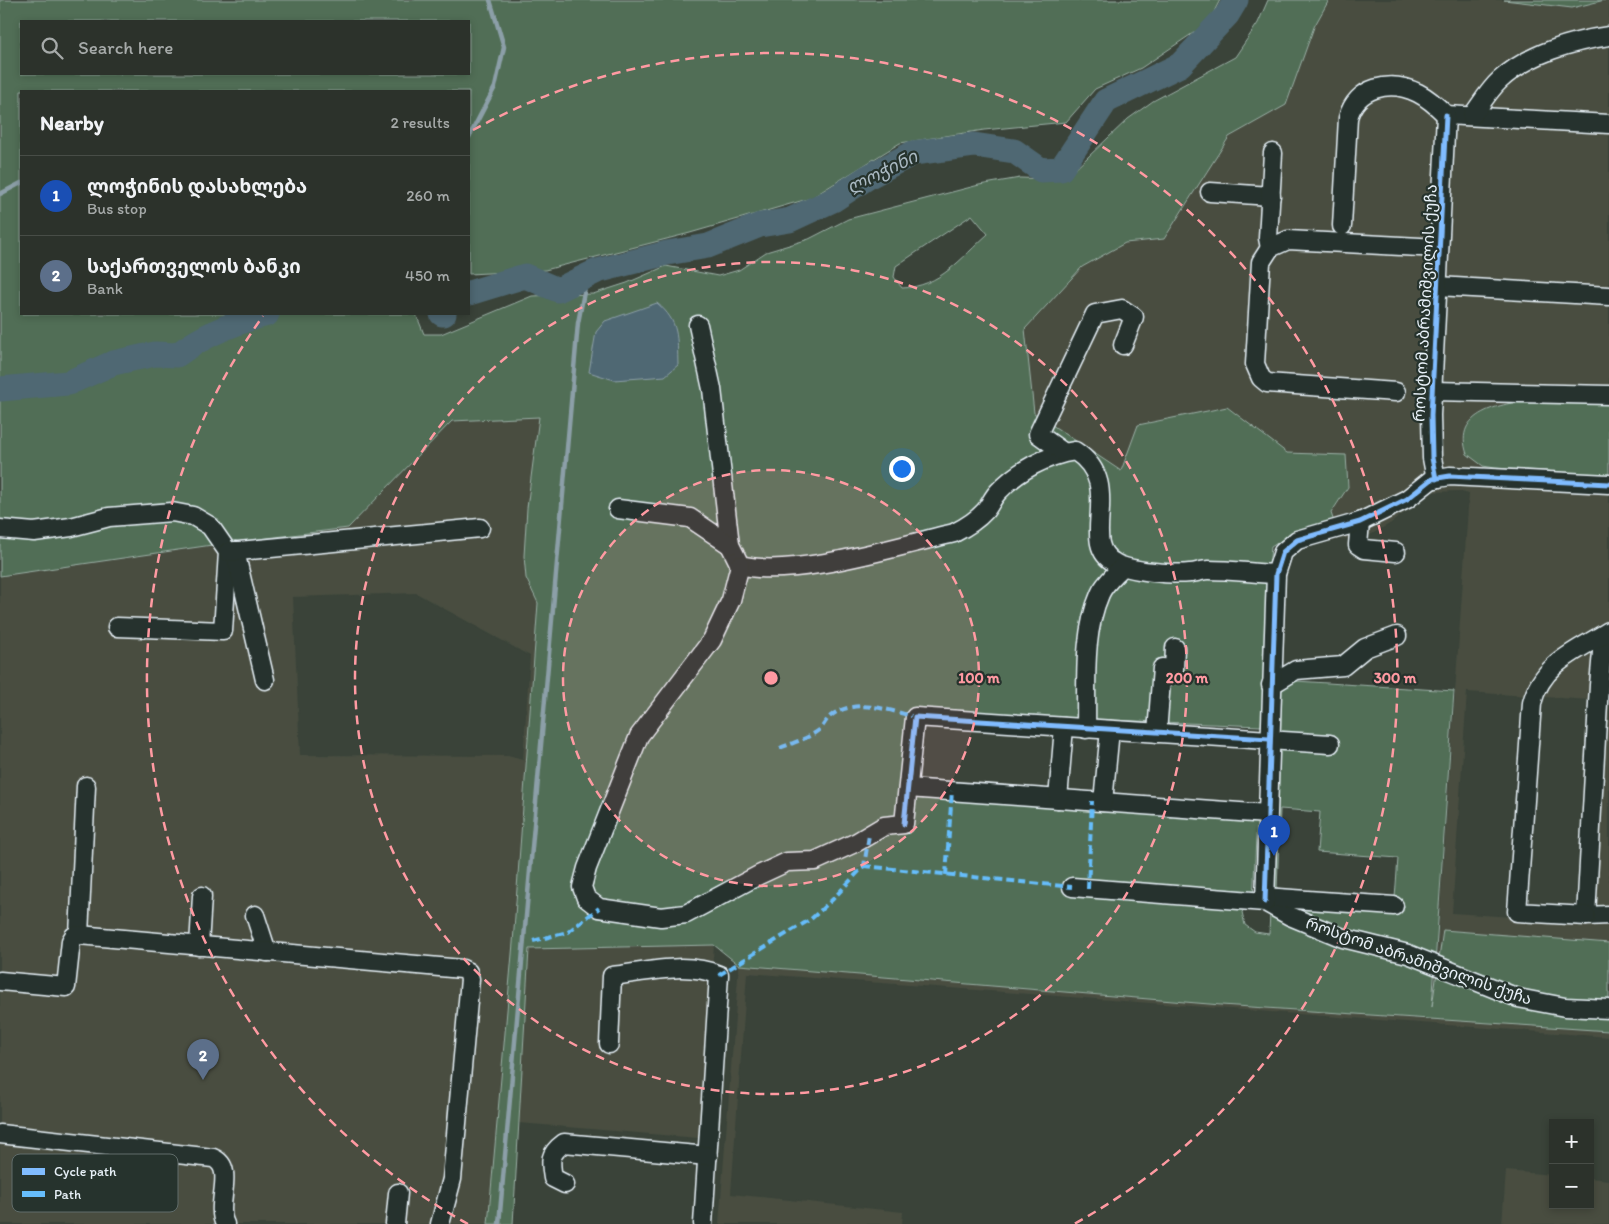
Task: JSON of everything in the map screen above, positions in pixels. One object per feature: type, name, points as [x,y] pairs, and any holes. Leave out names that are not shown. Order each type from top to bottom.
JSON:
[{"type":"street","points":[[1472,116],[1500,80],[1536,56],[1596,38],[1609,36]]},
{"type":"street","points":[[1342,226],[1348,118],[1354,101],[1372,89],[1400,87],[1418,93],[1446,115],[1609,124]]},
{"type":"street","name":"როსტომ აბრამიშვილის ქუჩა","points":[[1436,478],[1432,458],[1433,391],[1446,115]]},
{"type":"street","points":[[1270,248],[1268,238],[1273,154]]},
{"type":"street","points":[[1210,192],[1270,196]]},
{"type":"street","points":[[1396,392],[1267,383],[1261,378],[1255,364],[1261,262],[1270,248],[1288,240],[1439,248]]},
{"type":"street","points":[[1438,286],[1609,296]]},
{"type":"street","points":[[1063,452],[1038,434],[1095,314],[1122,310],[1134,317],[1123,345]]},
{"type":"street","points":[[698,326],[712,388],[730,545],[740,565],[731,600],[712,640],[651,720],[630,756],[587,868],[582,887],[586,898],[599,908],[661,917],[686,914],[787,862],[815,861],[857,842],[884,826],[904,824],[915,717],[1330,744]]},
{"type":"street","points":[[1433,391],[1609,395]]},
{"type":"street","points":[[740,565],[755,569],[813,565],[954,533],[969,526],[986,510],[997,493],[1016,475],[1063,452],[1075,451],[1088,460],[1097,474],[1101,493],[1099,546],[1108,559],[1122,567],[1174,573],[1206,570],[1276,574]]},
{"type":"street","points":[[1264,900],[1276,574],[1282,552],[1297,540],[1360,522],[1407,499],[1436,478],[1450,476],[1609,484]]},
{"type":"street","points":[[618,509],[690,518],[730,545]]},
{"type":"street","points":[[0,529],[34,532],[71,527],[109,517],[172,512],[193,516],[210,526],[231,552],[265,680]]},
{"type":"street","points":[[1360,522],[1358,545],[1364,550],[1396,552]]},
{"type":"street","points":[[231,552],[480,528]]},
{"type":"street","points":[[118,628],[223,631],[231,552]]},
{"type":"street","points":[[1086,729],[1087,648],[1094,613],[1101,592],[1122,567]]},
{"type":"street","points":[[1609,631],[1554,665],[1543,676],[1535,690],[1532,703],[1517,912],[1586,916],[1609,915]]},
{"type":"street","points":[[1271,685],[1296,670],[1343,666],[1365,648],[1397,636]]},
{"type":"street","points":[[1586,916],[1599,677],[1602,652],[1609,637]]},
{"type":"street","points":[[1157,733],[1162,668],[1174,669],[1175,648]]},
{"type":"street","points":[[1058,799],[1064,727]]},
{"type":"street","points":[[1103,802],[1110,730]]},
{"type":"street","points":[[79,935],[86,786]]},
{"type":"street","points":[[908,788],[1267,814]]},
{"type":"street","points":[[1072,887],[1264,900],[1394,906]]},
{"type":"street","points":[[199,946],[202,896]]},
{"type":"street","name":"როსტომ აბრამიშვილის ქუჩა","points":[[1264,900],[1343,938],[1408,954],[1518,998],[1565,1006],[1609,1009]]},
{"type":"street","points":[[255,915],[266,952]]},
{"type":"street","points":[[0,981],[66,987],[71,941],[74,936],[79,935],[462,969],[468,972],[470,979],[452,1179],[440,1224]]},
{"type":"street","points":[[609,1044],[612,976],[681,968],[704,968],[719,975],[703,1224]]},
{"type":"street","points":[[0,1134],[178,1154]]},
{"type":"street","points":[[565,1184],[553,1178],[550,1164],[553,1151],[564,1143],[708,1156]]},
{"type":"street","points":[[178,1154],[213,1158],[221,1161],[225,1168],[221,1212],[225,1224]]},
{"type":"street","points":[[395,1224],[398,1193]]},
{"type":"shaded area","points":[[1329,0],[1504,0],[1572,8],[1609,0],[1609,1037],[747,973],[731,1194],[903,1212],[902,1224],[719,1224],[739,965],[1221,1005],[1432,1019],[1469,494],[1458,491],[1432,492],[1391,523],[1370,535],[1341,540],[1331,513],[1348,487],[1346,456],[1287,453],[1227,407],[1121,471],[1033,413],[1025,329],[1082,267],[1125,243],[1164,239],[1229,137],[1286,105],[1314,27]],"holes":[[[1467,692],[1591,700],[1576,921],[1452,913]]]},
{"type":"shaded area","points":[[539,417],[527,508],[526,578],[538,603],[513,943],[488,1224],[0,1224],[0,576],[219,544],[348,528],[452,421]],"holes":[[[416,593],[530,656],[523,760],[508,756],[300,755],[293,597]]]},
{"type":"shaded area","points":[[714,945],[698,1138],[519,1123],[529,949]]},
{"type":"shaded area","points":[[1506,1171],[1549,1175],[1549,1209],[1594,1209],[1594,1178],[1609,1180],[1609,1224],[1502,1224]]},
{"type":"green space","points":[[0,0],[1220,0],[1208,23],[1141,68],[1095,89],[1066,122],[984,130],[900,143],[811,198],[690,233],[545,270],[470,274],[470,90],[20,90],[20,315],[416,315],[424,334],[441,334],[532,296],[593,294],[627,283],[666,266],[718,276],[739,270],[766,252],[809,239],[848,219],[979,185],[1020,178],[1051,179],[1069,175],[1128,119],[1153,101],[1235,57],[1258,23],[1268,0],[1329,0],[1314,27],[1286,105],[1229,137],[1164,239],[1125,243],[1082,267],[1025,329],[1034,413],[1121,471],[1138,425],[1227,407],[1287,453],[1346,455],[1348,487],[1331,513],[1334,522],[1293,533],[1271,547],[1267,703],[1261,726],[912,712],[899,792],[1257,815],[1253,901],[1242,912],[1245,925],[1255,932],[1269,934],[1280,680],[1454,691],[1432,1007],[1443,930],[1609,943],[1609,1031],[1221,1005],[739,965],[714,945],[529,949],[513,1224],[488,1224],[513,943],[538,603],[526,578],[524,556],[527,508],[539,417],[452,421],[348,528],[219,544],[0,576]],"holes":[[[972,215],[988,234],[939,277],[928,283],[902,288],[894,277],[896,266]],[[1280,809],[1320,812],[1317,852],[1398,858],[1395,898],[1277,891]]]},
{"type":"green space","points":[[1504,0],[1605,0],[1572,8]]},
{"type":"green space","points":[[1532,399],[1609,403],[1609,475],[1495,468],[1483,466],[1467,454],[1464,440],[1466,428],[1473,419],[1494,408]]},
{"type":"water","points":[[657,303],[670,317],[676,331],[678,365],[665,376],[641,378],[614,380],[589,372],[596,332],[605,321]]},
{"type":"waterway","points":[[470,135],[495,87],[504,47],[490,0]]},
{"type":"waterway","name":"ლოჭინი","points":[[470,293],[525,276],[558,290],[597,271],[667,253],[708,246],[760,225],[790,220],[833,200],[868,177],[913,153],[974,145],[1014,151],[1041,170],[1061,169],[1106,101],[1180,65],[1227,15],[1236,0]]},
{"type":"waterway","points":[[0,194],[20,184]]},
{"type":"waterway","points":[[499,1224],[578,323],[585,287],[597,271]]},
{"type":"waterway","name":"ლოჭინი","points":[[0,389],[68,383],[113,363],[155,354],[177,355],[198,341],[220,330],[264,315]]},
{"type":"marked path","points":[[780,748],[810,736],[821,728],[832,715],[851,707],[873,707],[915,717]]},
{"type":"marked path","points":[[946,875],[952,791]]},
{"type":"marked path","points":[[1088,889],[1092,801]]},
{"type":"marked path","points":[[719,975],[811,919],[833,899],[864,866],[869,835]]},
{"type":"marked path","points":[[864,866],[1072,887]]},
{"type":"marked path","points":[[533,941],[568,932],[599,908]]},
{"type":"cycle path","points":[[1436,479],[1432,458],[1431,415],[1446,115]]},
{"type":"cycle path","points":[[1265,902],[1276,574],[1283,552],[1297,540],[1360,522],[1407,499],[1432,479],[1450,476],[1609,484]]},
{"type":"cycle path","points":[[904,824],[915,717],[1269,739]]},
{"type":"place","name":"ლოჭინის დასახლება","points":[[1274,856]]},
{"type":"place","name":"საქართველოს ბანკი","points":[[203,1080]]}]
